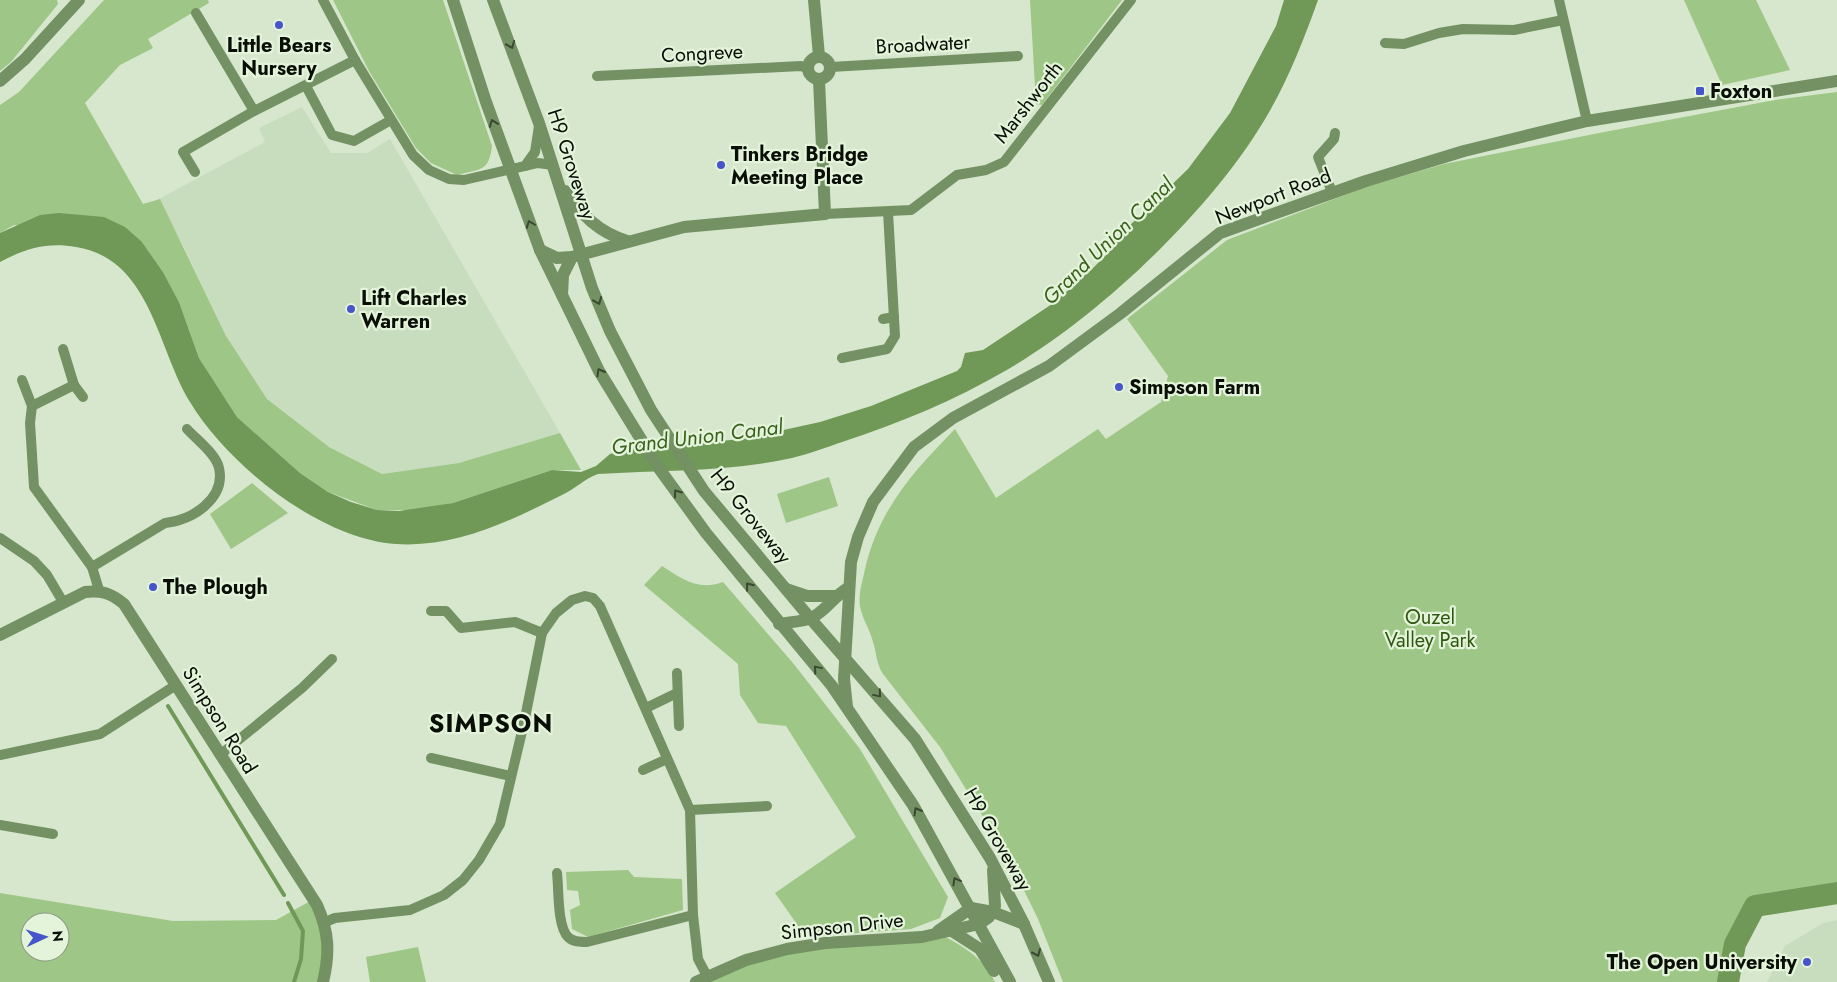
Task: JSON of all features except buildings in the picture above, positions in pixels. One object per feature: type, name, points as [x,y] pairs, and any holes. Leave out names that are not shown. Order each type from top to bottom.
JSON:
[{"type":"street","points":[[0,81],[25,59],[79,0]]},
{"type":"street","points":[[323,0],[355,60],[391,120],[413,155],[429,170],[449,179],[464,180],[538,163],[555,173],[581,213],[595,226],[627,241]]},
{"type":"street","points":[[453,0],[510,169],[539,246],[562,297],[600,371],[658,467],[706,533],[848,707],[913,805],[1010,982]]},
{"type":"street","name":"H9 Groveway","points":[[493,0],[540,123],[571,224],[577,256],[610,331],[651,410],[704,491],[810,618],[846,657],[915,739],[990,858],[1024,924],[1049,982]]},
{"type":"street","points":[[814,0],[819,56]]},
{"type":"street","name":"Marshworth","points":[[577,256],[627,241],[713,222],[911,210],[957,175],[986,170],[1004,162],[1131,0]]},
{"type":"street","points":[[1559,0],[1587,121]]},
{"type":"street","points":[[196,14],[254,112]]},
{"type":"street","points":[[1385,43],[1404,44],[1439,33],[1463,30],[1514,30],[1563,20]]},
{"type":"street","points":[[819,56],[828,61],[831,67],[829,74],[819,80]]},
{"type":"street","points":[[819,56],[811,60],[808,69],[811,76],[819,80]]},
{"type":"street","name":"Broadwater","points":[[831,67],[1018,56]]},
{"type":"street","points":[[195,172],[183,152],[254,112],[355,60]]},
{"type":"street","name":"Congreve","points":[[597,76],[801,66],[808,69]]},
{"type":"street","points":[[819,80],[825,214]]},
{"type":"street","name":"Newport Road","points":[[848,707],[844,691],[848,588],[851,562],[858,537],[873,502],[914,448],[952,418],[1049,366],[1220,233],[1332,192],[1464,151],[1587,121],[1837,81]]},
{"type":"street","points":[[306,86],[332,135],[354,141],[391,120]]},
{"type":"street","points":[[524,166],[534,152],[540,123]]},
{"type":"street","points":[[1332,192],[1318,157],[1334,139],[1334,133]]},
{"type":"street","points":[[842,358],[887,350],[895,336],[888,212]]},
{"type":"street","points":[[539,246],[557,258],[577,256]]},
{"type":"street","points":[[562,297],[562,275],[577,256]]},
{"type":"street","points":[[884,319],[894,317]]},
{"type":"street","points":[[63,349],[74,385],[83,397]]},
{"type":"street","points":[[0,635],[85,592],[99,590],[92,567],[34,487],[30,423],[32,406],[22,380]]},
{"type":"street","points":[[32,406],[74,385]]},
{"type":"street","points":[[92,567],[165,523],[176,522],[190,516],[208,504],[216,493],[220,482],[219,467],[188,429]]},
{"type":"street","points":[[0,538],[34,561],[47,574],[63,602]]},
{"type":"street","points":[[779,624],[810,618],[818,614],[835,596],[848,588]]},
{"type":"street","points":[[786,589],[807,596],[835,596]]},
{"type":"street","name":"Simpson Road","points":[[99,590],[114,595],[124,604],[310,893],[325,922],[329,943],[323,982]]},
{"type":"street","points":[[325,922],[334,918],[410,910],[444,895],[463,880],[479,860],[500,824],[542,633],[556,613],[572,600],[585,596],[593,598],[600,606],[690,810],[693,914],[698,959],[707,976]]},
{"type":"street","points":[[430,611],[446,611],[461,628],[515,622],[542,633]]},
{"type":"street","points":[[220,755],[302,688],[332,659]]},
{"type":"street","points":[[677,673],[679,726]]},
{"type":"street","points":[[0,755],[100,734],[176,686]]},
{"type":"street","points":[[646,708],[677,693]]},
{"type":"street","points":[[431,758],[510,776]]},
{"type":"street","points":[[643,770],[667,759]]},
{"type":"street","points":[[690,810],[768,806]]},
{"type":"street","points":[[0,826],[53,834]]},
{"type":"street","points":[[979,924],[992,912],[995,887],[990,858]]},
{"type":"street","points":[[557,873],[562,924],[568,937],[575,942],[587,942],[693,914]]},
{"type":"street","points":[[971,908],[992,912],[1024,924]]},
{"type":"street","name":"Simpson Drive","points":[[937,932],[971,908]]},
{"type":"street","name":"Simpson Drive","points":[[696,982],[746,960],[786,949],[825,943],[922,937],[937,932],[952,931],[979,924]]},
{"type":"street","points":[[952,931],[980,949],[1000,982]]},
{"type":"shaded area","points":[[1284,0],[1318,0],[1302,44],[1283,86],[1245,150],[1186,222],[1152,258],[1078,321],[1041,348],[986,382],[947,401],[886,427],[811,452],[792,458],[744,466],[598,474],[562,495],[523,514],[482,531],[440,542],[396,544],[367,539],[337,529],[279,495],[252,473],[207,426],[190,402],[149,309],[136,287],[121,269],[101,255],[76,247],[56,245],[37,247],[0,262],[0,233],[40,215],[59,213],[104,217],[125,227],[142,242],[163,272],[179,302],[199,358],[237,417],[300,473],[328,492],[377,510],[399,511],[453,503],[552,470],[581,472],[596,466],[610,454],[628,449],[742,439],[820,422],[871,406],[957,371],[961,367],[965,353],[983,350],[1055,302],[1114,247],[1127,228],[1188,169],[1230,113],[1276,26]]},
{"type":"shaded area","name":"Lift Charles Warren","points":[[302,107],[331,153],[367,153],[390,139],[560,433],[459,463],[382,474],[329,447],[267,399],[226,336],[184,247],[157,200],[265,142],[259,128]]},
{"type":"shaded area","name":"The Open University","points":[[1837,920],[1837,982],[1767,982],[1785,946],[1823,923]]},
{"type":"green space","points":[[0,0],[57,0],[58,4],[11,62],[0,71]]},
{"type":"green space","points":[[104,0],[208,0],[209,3],[148,39],[153,48],[120,65],[85,103],[143,204],[160,199],[226,336],[267,399],[329,447],[382,474],[459,463],[560,433],[581,470],[552,470],[453,503],[416,510],[377,510],[328,492],[300,473],[237,417],[199,358],[179,302],[163,272],[142,242],[14,225],[0,233],[0,105],[19,92]]},
{"type":"green space","points":[[333,0],[443,0],[492,146],[486,165],[477,170],[457,175],[431,163],[416,148],[369,71]]},
{"type":"green space","points":[[1030,0],[1122,0],[1042,105],[1036,104]]},
{"type":"green space","points":[[1684,0],[1756,0],[1790,70],[1722,85]]},
{"type":"green space","name":"Ouzel Valley Park","points":[[1837,92],[1837,893],[1755,906],[1735,944],[1728,982],[1063,982],[1038,919],[1014,870],[985,820],[940,747],[883,674],[872,637],[861,611],[862,582],[871,548],[879,528],[900,493],[925,461],[955,429],[996,498],[1098,429],[1106,439],[1161,402],[1168,376],[1127,319],[1227,240],[1366,187],[1444,164],[1775,100]]},
{"type":"green space","points":[[829,477],[838,506],[786,523],[777,494]]},
{"type":"green space","points":[[252,483],[288,513],[231,549],[210,514]]},
{"type":"green space","points":[[662,566],[684,579],[698,584],[705,585],[723,582],[793,663],[860,749],[948,897],[940,918],[911,929],[806,937],[775,893],[856,837],[786,726],[758,723],[740,695],[738,664],[644,585]]},
{"type":"green space","points":[[628,870],[634,877],[682,879],[683,910],[588,937],[572,929],[570,910],[580,905],[578,891],[567,890],[566,872]]},
{"type":"green space","points":[[0,893],[173,921],[276,920],[314,899],[325,922],[323,982],[0,982]]},
{"type":"green space","points":[[937,932],[978,958],[995,982],[696,982],[746,960]]},
{"type":"green space","points":[[418,947],[426,982],[370,982],[366,957]]},
{"type":"waterway","points":[[168,706],[284,895]]},
{"type":"waterway","points":[[1728,982],[1735,944],[1755,906],[1837,893]]},
{"type":"waterway","points":[[288,903],[303,931],[301,959],[294,982]]},
{"type":"place","name":"Little Bears Nursery","points":[[279,25]]},
{"type":"place","name":"Foxton","points":[[1700,91]]},
{"type":"place","name":"Tinkers Bridge Meeting Place","points":[[721,165]]},
{"type":"place","name":"Lift Charles Warren","points":[[351,309]]},
{"type":"place","name":"Simpson Farm","points":[[1119,387]]},
{"type":"place","name":"The Plough","points":[[153,587]]},
{"type":"place","name":"The Open University","points":[[1807,962]]},
{"type":"district","name":"SIMPSON","points":[[491,723]]},
{"type":"water label","name":"Grand Union Canal","points":[[1108,241]]},
{"type":"water label","name":"Grand Union Canal","points":[[697,437]]}]
